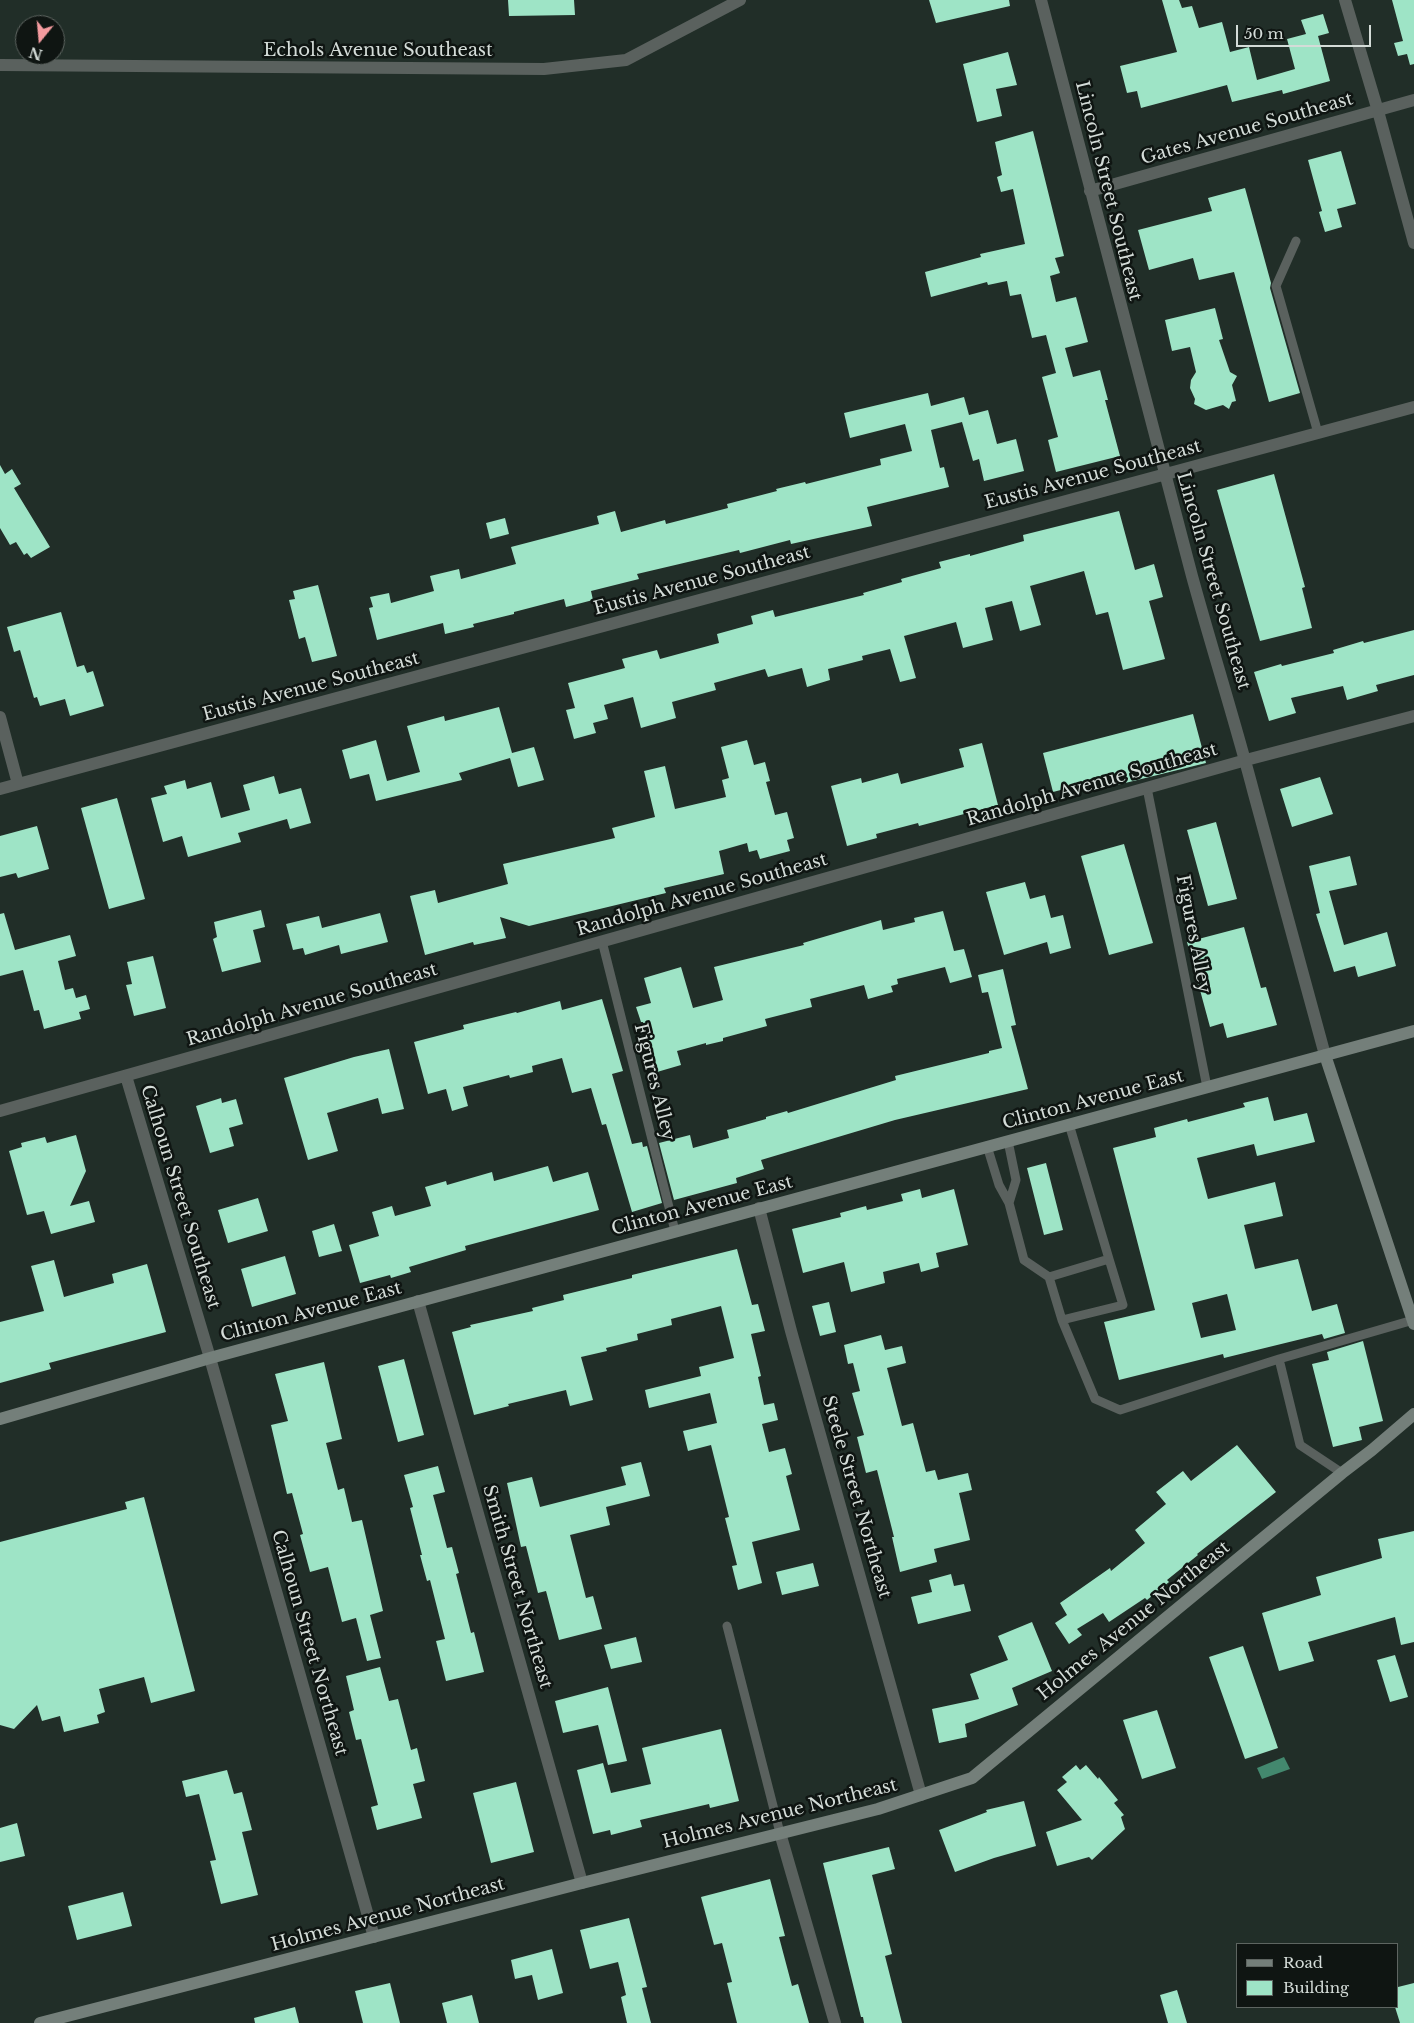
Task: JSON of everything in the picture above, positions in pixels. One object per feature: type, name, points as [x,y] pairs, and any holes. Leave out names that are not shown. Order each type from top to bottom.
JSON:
[{"type":"street","name":"Echols Avenue Southeast","points":[[0,65],[544,69],[626,60],[740,0]]},
{"type":"street","name":"Lincoln Street Southeast","points":[[1041,0],[1165,474],[1246,760],[1325,1055]]},
{"type":"street","points":[[1345,0],[1414,243]]},
{"type":"street","name":"Gates Avenue Southeast","points":[[1090,191],[1414,100]]},
{"type":"street","name":"Eustis Avenue Southeast","points":[[0,789],[1414,407]]},
{"type":"street","name":"Randolph Avenue Southeast","points":[[0,1111],[1246,760],[1414,716]]},
{"type":"street","points":[[0,717],[18,784]]},
{"type":"street","name":"Clinton Avenue East","points":[[0,1420],[210,1358],[1414,1030]]},
{"type":"street","points":[[1325,1055],[1413,1322]]},
{"type":"street","name":"Calhoun Street Southeast","points":[[126,1076],[210,1358]]},
{"type":"street","name":"Steele Street Northeast","points":[[759,1208],[791,1331],[921,1795]]},
{"type":"street","name":"Smith Street Northeast","points":[[418,1301],[582,1883]]},
{"type":"street","name":"Calhoun Street Northeast","points":[[210,1358],[374,1937]]},
{"type":"street","name":"Holmes Avenue Northeast","points":[[40,2023],[582,1883],[878,1809],[972,1778],[1414,1414]]},
{"type":"street","points":[[780,1833],[835,2023]]},
{"type":"lane","points":[[1296,242],[1276,286],[1318,433]]},
{"type":"lane","name":"Figures Alley","points":[[1147,788],[1207,1087]]},
{"type":"lane","name":"Figures Alley","points":[[602,941],[675,1231]]},
{"type":"lane","points":[[1062,1320],[1123,1306],[1069,1124]]},
{"type":"lane","points":[[1008,1141],[1016,1180],[1009,1203]]},
{"type":"lane","points":[[987,1146],[999,1184],[1009,1203],[1024,1260],[1049,1277],[1062,1320],[1095,1399],[1120,1410],[1279,1359],[1413,1322]]},
{"type":"lane","points":[[1049,1277],[1109,1259]]},
{"type":"lane","points":[[1279,1359],[1300,1445],[1342,1473]]},
{"type":"lane","points":[[728,1626],[780,1833]]},
{"type":"shaded area","points":[[1284,1757],[1290,1769],[1262,1779],[1257,1768]]},
{"type":"building","points":[[508,0],[574,0],[575,15],[509,16]]},
{"type":"building","points":[[929,0],[1009,0],[1010,6],[936,23]]},
{"type":"building","points":[[1162,0],[1179,0],[1182,8],[1192,6],[1199,28],[1222,22],[1230,52],[1249,47],[1257,80],[1295,69],[1287,39],[1306,34],[1301,20],[1323,14],[1329,33],[1318,36],[1330,81],[1283,94],[1282,90],[1232,102],[1227,85],[1141,108],[1137,91],[1127,93],[1120,66],[1177,52]]},
{"type":"building","points":[[1392,0],[1414,0],[1414,64],[1410,65],[1407,54],[1398,56],[1394,43],[1403,41]]},
{"type":"building","points":[[1008,52],[1017,85],[996,89],[1002,116],[977,122],[963,64]]},
{"type":"building","points":[[1033,131],[1064,256],[1055,258],[1060,273],[1050,276],[1056,302],[1076,297],[1088,342],[1065,348],[1073,377],[1100,370],[1108,400],[1105,400],[1120,456],[1056,472],[1048,440],[1058,437],[1042,377],[1056,373],[1046,335],[1032,338],[1021,294],[1010,296],[1007,281],[988,285],[987,282],[931,297],[925,272],[981,257],[980,254],[1025,244],[1013,189],[1001,192],[997,177],[1002,175],[995,142]]},
{"type":"building","points":[[1341,151],[1356,204],[1337,209],[1342,227],[1325,232],[1319,212],[1322,211],[1308,160]]},
{"type":"building","points":[[1245,188],[1271,283],[1270,288],[1300,393],[1269,402],[1234,272],[1199,280],[1193,258],[1149,270],[1138,230],[1212,211],[1208,198]]},
{"type":"building","points":[[1215,308],[1223,339],[1219,340],[1230,372],[1237,376],[1232,385],[1236,401],[1232,402],[1229,409],[1223,405],[1206,410],[1194,404],[1195,399],[1190,388],[1191,380],[1196,372],[1190,347],[1172,351],[1165,320]]},
{"type":"building","points":[[928,393],[931,406],[964,397],[969,415],[988,410],[997,444],[1016,439],[1024,471],[984,481],[979,459],[973,461],[962,422],[931,430],[940,468],[944,467],[949,487],[867,507],[872,526],[791,544],[790,540],[740,553],[739,550],[637,574],[639,579],[591,591],[593,600],[566,607],[564,599],[473,624],[474,627],[445,634],[443,623],[377,640],[369,608],[373,607],[370,597],[389,593],[391,603],[434,591],[430,576],[459,569],[461,579],[516,564],[511,547],[599,524],[597,516],[615,511],[621,532],[665,520],[666,524],[728,508],[727,504],[777,491],[776,489],[805,482],[806,484],[881,465],[880,459],[912,451],[905,424],[850,438],[844,413]]},
{"type":"building","points":[[0,465],[5,474],[12,469],[21,484],[14,488],[50,547],[31,558],[27,553],[24,555],[16,542],[10,545],[0,528]]},
{"type":"building","points":[[1274,474],[1305,587],[1302,588],[1312,628],[1260,641],[1217,490]]},
{"type":"building","points":[[1119,511],[1135,570],[1154,564],[1163,597],[1149,601],[1165,659],[1123,670],[1108,612],[1096,615],[1084,571],[1030,586],[1041,625],[1020,631],[1012,601],[985,608],[993,640],[963,648],[956,622],[904,636],[916,678],[900,682],[890,649],[862,656],[863,660],[828,669],[830,680],[807,687],[802,668],[768,677],[765,669],[714,683],[716,690],[672,702],[676,718],[641,728],[633,697],[604,705],[608,719],[593,723],[596,733],[574,739],[566,710],[575,708],[568,683],[625,668],[622,659],[657,650],[660,659],[719,643],[717,634],[753,624],[751,616],[773,610],[775,617],[864,595],[863,593],[902,582],[901,579],[941,568],[939,562],[970,554],[970,556],[1024,541],[1023,535]]},
{"type":"building","points":[[505,518],[509,534],[490,539],[486,523]]},
{"type":"building","points":[[318,585],[337,656],[312,662],[305,637],[299,639],[289,600],[295,599],[293,591]]},
{"type":"building","points":[[61,612],[77,667],[84,665],[87,673],[93,671],[104,706],[70,716],[65,699],[40,706],[37,697],[34,698],[20,650],[14,652],[7,627]]},
{"type":"building","points":[[1414,630],[1414,675],[1376,685],[1378,691],[1347,700],[1343,686],[1291,698],[1296,713],[1269,721],[1254,672],[1281,664],[1282,666],[1334,653],[1333,650],[1363,641],[1364,643]]},
{"type":"building","points":[[499,707],[512,753],[534,747],[544,780],[518,787],[510,758],[459,773],[462,780],[376,801],[369,774],[350,779],[342,750],[376,740],[387,781],[420,772],[407,726],[444,716],[445,721]]},
{"type":"building","points":[[1193,714],[1206,763],[1109,787],[1107,778],[1053,792],[1043,753]]},
{"type":"building","points":[[747,740],[754,765],[765,762],[770,781],[766,782],[775,815],[787,812],[794,838],[787,840],[790,851],[760,859],[757,850],[749,852],[747,843],[719,851],[724,874],[664,888],[666,893],[529,926],[500,917],[506,938],[474,945],[473,942],[425,955],[410,896],[435,890],[438,903],[508,884],[503,864],[615,838],[612,828],[655,817],[644,771],[665,766],[675,809],[726,797],[722,780],[729,778],[721,747]]},
{"type":"building","points":[[982,743],[998,805],[919,826],[918,823],[876,834],[877,838],[847,846],[831,786],[861,778],[862,783],[898,773],[901,784],[964,767],[959,749]]},
{"type":"building","points":[[274,776],[279,794],[301,788],[311,823],[290,829],[287,819],[238,833],[241,842],[188,857],[182,836],[163,842],[151,798],[167,794],[164,786],[185,780],[187,789],[211,782],[221,818],[250,810],[243,785]]},
{"type":"building","points":[[1320,777],[1333,814],[1292,827],[1280,789]]},
{"type":"building","points":[[117,798],[145,899],[109,909],[81,808]]},
{"type":"building","points":[[1216,822],[1237,899],[1208,906],[1187,830]]},
{"type":"building","points":[[37,826],[49,869],[18,878],[16,873],[0,877],[0,836]]},
{"type":"building","points":[[1124,844],[1153,943],[1109,955],[1081,856]]},
{"type":"building","points":[[1350,856],[1357,885],[1329,891],[1344,945],[1387,932],[1396,966],[1358,977],[1355,966],[1334,972],[1316,914],[1320,913],[1309,866]]},
{"type":"building","points":[[1025,882],[1030,899],[1045,895],[1051,918],[1063,915],[1071,948],[1050,954],[1047,942],[1004,955],[986,892]]},
{"type":"building","points":[[261,910],[265,927],[253,930],[261,962],[222,972],[213,939],[217,937],[214,922]]},
{"type":"building","points":[[943,911],[954,951],[964,949],[972,977],[950,983],[945,967],[897,979],[898,984],[891,986],[893,992],[868,999],[864,985],[810,999],[812,1007],[765,1019],[767,1026],[723,1038],[723,1041],[706,1045],[706,1043],[677,1051],[681,1065],[657,1072],[643,1022],[641,1022],[636,1007],[651,1003],[644,978],[681,967],[693,1008],[723,1000],[714,967],[804,945],[803,943],[881,920],[883,930],[915,922],[914,918]]},
{"type":"building","points":[[4,913],[15,950],[70,935],[76,956],[58,961],[65,990],[73,988],[76,998],[86,995],[90,1009],[79,1012],[81,1019],[44,1029],[39,1010],[34,1011],[23,970],[0,976],[0,914]]},
{"type":"building","points":[[380,913],[388,942],[341,954],[339,945],[305,955],[303,948],[293,950],[286,924],[319,916],[322,928]]},
{"type":"building","points":[[1244,927],[1261,988],[1266,987],[1277,1025],[1227,1038],[1223,1023],[1210,1027],[1187,942]]},
{"type":"building","points":[[153,956],[166,1008],[134,1016],[126,985],[132,984],[127,962]]},
{"type":"building","points":[[1003,969],[1016,1025],[1011,1026],[1028,1089],[895,1120],[761,1160],[764,1169],[736,1178],[737,1183],[674,1200],[659,1143],[690,1135],[693,1148],[729,1138],[727,1130],[766,1119],[766,1117],[787,1111],[788,1113],[896,1080],[895,1076],[989,1053],[989,1051],[1002,1048],[988,992],[982,993],[978,975]]},
{"type":"building","points":[[602,999],[623,1071],[612,1074],[632,1144],[642,1142],[643,1147],[647,1146],[662,1203],[632,1212],[606,1124],[602,1125],[591,1088],[572,1093],[562,1058],[532,1066],[533,1072],[510,1078],[509,1075],[463,1087],[468,1106],[452,1111],[446,1089],[428,1094],[414,1042],[464,1029],[463,1025],[560,1001],[562,1010]]},
{"type":"building","points":[[389,1049],[404,1109],[382,1114],[378,1098],[327,1113],[338,1151],[308,1160],[284,1078],[354,1057]]},
{"type":"building","points":[[1268,1097],[1274,1121],[1307,1113],[1315,1142],[1257,1156],[1254,1144],[1197,1158],[1208,1199],[1275,1182],[1283,1216],[1244,1225],[1255,1269],[1298,1259],[1312,1311],[1337,1304],[1345,1333],[1324,1339],[1322,1334],[1224,1358],[1223,1354],[1119,1380],[1104,1322],[1155,1310],[1113,1148],[1156,1137],[1154,1128],[1187,1119],[1188,1122],[1245,1107],[1243,1103]],"holes":[[[1227,1294],[1236,1330],[1201,1338],[1192,1303]]]},
{"type":"building","points":[[221,1098],[222,1103],[236,1099],[243,1124],[229,1128],[234,1146],[210,1153],[196,1106]]},
{"type":"building","points":[[76,1135],[86,1171],[70,1206],[89,1201],[95,1222],[51,1234],[44,1211],[27,1215],[9,1151],[22,1147],[21,1143],[45,1137],[47,1143]]},
{"type":"building","points":[[1046,1163],[1063,1230],[1044,1235],[1027,1168]]},
{"type":"building","points":[[548,1166],[553,1182],[588,1172],[599,1210],[465,1246],[466,1250],[409,1267],[411,1272],[391,1278],[390,1275],[360,1283],[349,1245],[379,1236],[372,1212],[392,1206],[395,1216],[431,1206],[425,1187],[446,1181],[447,1185],[492,1172],[494,1181]]},
{"type":"building","points":[[920,1189],[922,1198],[954,1189],[968,1245],[936,1253],[939,1267],[921,1272],[919,1263],[883,1272],[885,1283],[851,1292],[844,1262],[803,1273],[792,1229],[841,1217],[840,1213],[866,1206],[867,1210],[903,1201],[901,1194]]},
{"type":"building","points":[[258,1198],[268,1231],[228,1243],[218,1210]]},
{"type":"building","points":[[334,1224],[342,1251],[319,1257],[312,1231]]},
{"type":"building","points":[[737,1249],[752,1305],[758,1304],[765,1331],[751,1334],[761,1376],[758,1377],[764,1405],[774,1403],[778,1420],[762,1424],[769,1452],[785,1448],[792,1474],[786,1476],[800,1530],[752,1542],[762,1583],[738,1590],[732,1566],[737,1565],[725,1518],[729,1517],[711,1445],[688,1451],[683,1431],[717,1423],[710,1393],[649,1408],[645,1390],[701,1376],[699,1367],[734,1358],[721,1306],[671,1319],[672,1325],[637,1334],[638,1340],[606,1348],[607,1351],[581,1357],[593,1400],[570,1406],[566,1390],[508,1404],[509,1406],[474,1415],[452,1332],[471,1327],[470,1325],[533,1311],[532,1308],[564,1300],[563,1295],[632,1278],[632,1275]]},
{"type":"building","points":[[285,1256],[296,1294],[252,1307],[241,1269]]},
{"type":"building","points":[[54,1260],[64,1297],[114,1283],[112,1274],[147,1264],[166,1332],[49,1363],[51,1369],[0,1383],[0,1322],[44,1311],[31,1266]]},
{"type":"building","points":[[829,1302],[836,1332],[820,1336],[812,1306]]},
{"type":"building","points":[[881,1335],[885,1350],[902,1346],[906,1363],[887,1368],[902,1426],[913,1423],[926,1472],[935,1470],[938,1480],[968,1473],[972,1490],[959,1493],[970,1540],[934,1549],[937,1562],[900,1572],[892,1537],[894,1537],[877,1470],[866,1473],[857,1437],[864,1435],[852,1393],[860,1391],[853,1363],[848,1364],[844,1345]]},
{"type":"building","points":[[1363,1341],[1383,1421],[1359,1427],[1362,1440],[1333,1447],[1312,1364],[1329,1360],[1327,1352]]},
{"type":"building","points":[[404,1359],[424,1435],[398,1442],[378,1366]]},
{"type":"building","points":[[324,1362],[342,1439],[326,1443],[338,1490],[344,1488],[352,1522],[362,1520],[383,1611],[370,1615],[381,1658],[367,1661],[356,1618],[342,1622],[328,1567],[310,1572],[300,1535],[303,1534],[292,1493],[287,1494],[271,1425],[288,1421],[275,1374]]},
{"type":"building","points":[[1237,1445],[1276,1492],[1197,1554],[1167,1580],[1169,1582],[1147,1600],[1145,1598],[1109,1622],[1103,1613],[1077,1629],[1082,1635],[1069,1644],[1055,1623],[1067,1615],[1060,1603],[1110,1568],[1111,1571],[1145,1543],[1135,1530],[1166,1504],[1156,1492],[1183,1471],[1191,1481]]},
{"type":"building","points":[[641,1462],[650,1496],[606,1507],[610,1525],[570,1535],[586,1598],[593,1596],[602,1629],[559,1640],[546,1591],[538,1593],[526,1546],[521,1547],[507,1483],[532,1477],[540,1507],[626,1485],[621,1467]]},
{"type":"building","points":[[438,1466],[445,1492],[433,1495],[447,1548],[452,1547],[459,1573],[456,1574],[471,1633],[474,1632],[484,1672],[446,1681],[436,1641],[445,1639],[430,1580],[427,1581],[420,1555],[422,1555],[410,1508],[413,1507],[404,1475]]},
{"type":"building","points":[[144,1497],[195,1691],[151,1703],[144,1677],[99,1689],[105,1712],[97,1715],[99,1723],[64,1732],[60,1716],[42,1721],[37,1705],[14,1729],[0,1725],[0,1542],[127,1509],[125,1502]]},
{"type":"building","points":[[1414,1531],[1414,1642],[1401,1645],[1395,1617],[1308,1642],[1314,1661],[1279,1671],[1262,1613],[1321,1595],[1316,1577],[1382,1558],[1378,1539]]},
{"type":"building","points":[[813,1563],[819,1586],[782,1595],[776,1572]]},
{"type":"building","points":[[951,1574],[954,1586],[964,1584],[971,1611],[918,1624],[911,1597],[932,1592],[929,1580]]},
{"type":"building","points":[[1032,1622],[1052,1671],[1012,1688],[1018,1705],[965,1724],[967,1737],[939,1743],[932,1709],[979,1699],[970,1674],[1008,1660],[998,1636]]},
{"type":"building","points":[[636,1637],[642,1662],[611,1669],[604,1645]]},
{"type":"building","points":[[1243,1646],[1278,1748],[1245,1759],[1209,1657]]},
{"type":"building","points":[[1395,1655],[1408,1697],[1390,1702],[1377,1660]]},
{"type":"building","points":[[380,1667],[389,1701],[398,1699],[411,1750],[417,1748],[425,1781],[413,1784],[422,1818],[377,1830],[371,1807],[378,1805],[361,1739],[356,1740],[349,1712],[354,1710],[346,1676]]},
{"type":"building","points":[[608,1687],[627,1761],[608,1765],[598,1725],[563,1733],[555,1701]]},
{"type":"building","points":[[1157,1710],[1176,1768],[1142,1779],[1123,1720]]},
{"type":"building","points":[[721,1729],[739,1801],[710,1808],[709,1804],[640,1820],[642,1827],[611,1835],[610,1830],[593,1834],[577,1770],[603,1763],[611,1793],[651,1784],[642,1748]]},
{"type":"building","points":[[1076,1765],[1080,1770],[1086,1765],[1118,1800],[1114,1803],[1124,1815],[1121,1817],[1125,1829],[1092,1860],[1089,1857],[1057,1866],[1046,1832],[1082,1820],[1057,1790],[1067,1782],[1062,1777]]},
{"type":"building","points":[[227,1770],[234,1794],[242,1792],[252,1830],[242,1832],[258,1895],[221,1904],[210,1861],[216,1860],[199,1794],[186,1797],[182,1781]]},
{"type":"building","points":[[516,1782],[534,1852],[491,1863],[473,1793]]},
{"type":"building","points":[[1024,1801],[1036,1846],[955,1872],[939,1830],[987,1812],[986,1810]]},
{"type":"building","points":[[17,1823],[25,1856],[0,1862],[0,1828]]},
{"type":"building","points":[[889,1847],[895,1869],[872,1875],[892,1954],[885,1956],[902,2023],[864,2023],[823,1863]]},
{"type":"building","points":[[770,1879],[785,1936],[779,1937],[792,1986],[798,1984],[809,2023],[737,2023],[727,1983],[732,1982],[722,1943],[714,1945],[701,1897]]},
{"type":"building","points":[[123,1892],[132,1926],[77,1940],[68,1906]]},
{"type":"building","points":[[629,1918],[647,1987],[642,1988],[651,2023],[627,2023],[621,1997],[626,1995],[618,1962],[590,1969],[580,1930]]},
{"type":"building","points":[[552,1949],[563,1993],[538,2000],[532,1975],[515,1979],[511,1960]]},
{"type":"building","points":[[390,1983],[400,2023],[363,2023],[355,1991]]},
{"type":"building","points":[[1414,1983],[1414,2023],[1400,2023],[1395,2008],[1399,2008],[1399,1987]]},
{"type":"building","points":[[1177,1990],[1187,2023],[1168,2023],[1160,1995]]},
{"type":"building","points":[[472,1995],[479,2023],[447,2023],[442,2003]]},
{"type":"building","points":[[295,2007],[299,2023],[255,2023],[254,2018]]}]
